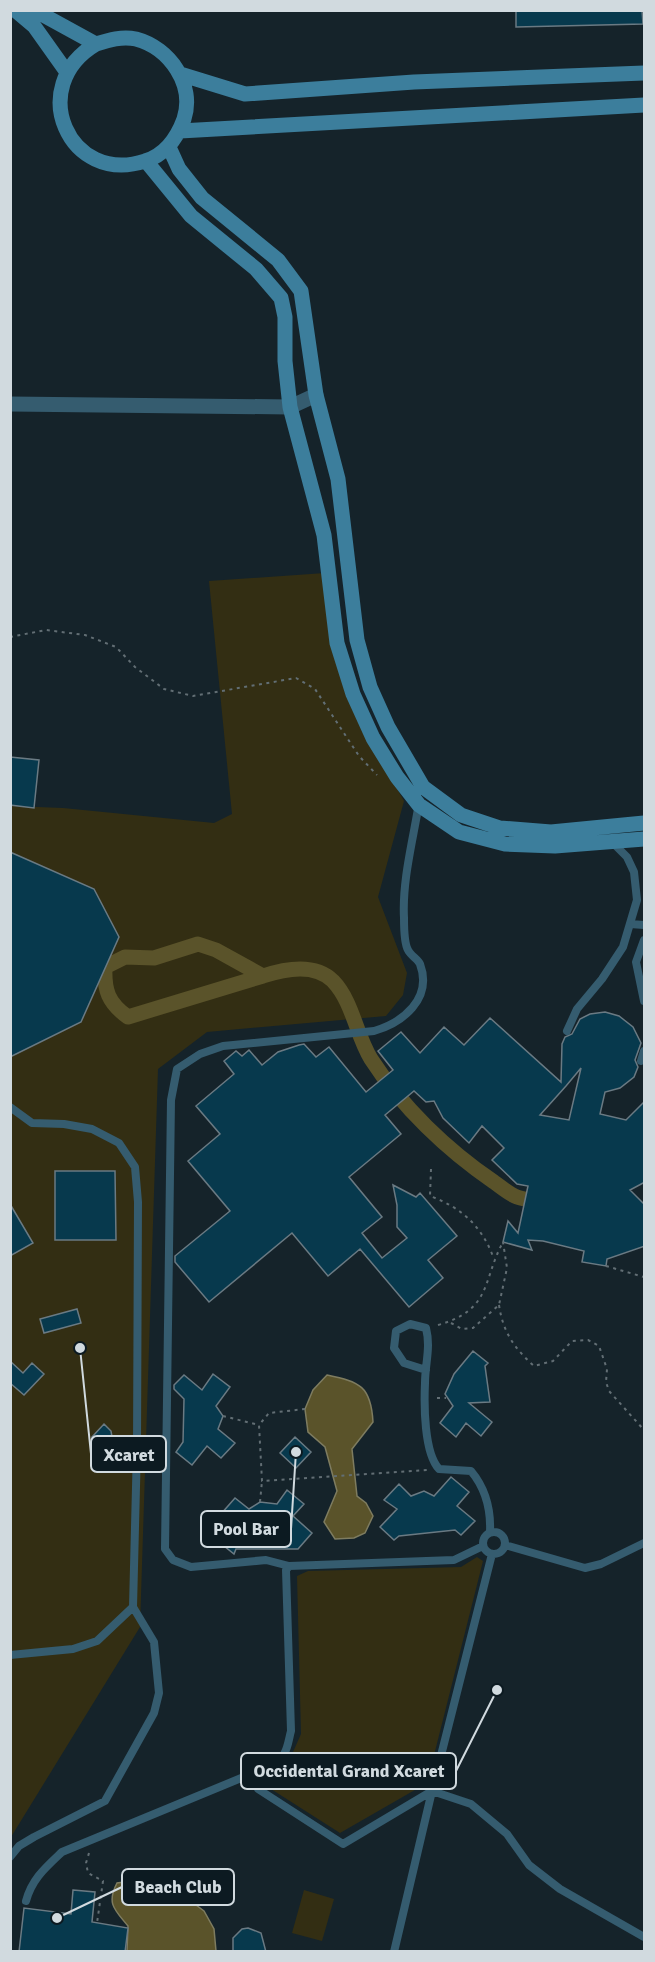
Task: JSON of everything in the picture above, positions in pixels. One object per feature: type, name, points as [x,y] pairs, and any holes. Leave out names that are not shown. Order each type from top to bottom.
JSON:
[{"type":"street","points":[[15,10],[34,26],[66,71]]},
{"type":"street","points":[[34,10],[96,44]]},
{"type":"street","points":[[124,39],[153,46],[169,58],[180,74],[186,93],[186,113],[180,132],[169,147],[146,161],[133,165],[113,165],[93,159],[77,146],[65,130],[59,110],[60,90],[66,71],[74,60],[96,44],[124,39]]},
{"type":"street","points":[[180,74],[245,94],[414,82],[645,73]]},
{"type":"street","points":[[180,132],[645,105]]},
{"type":"street","points":[[169,147],[179,169],[202,198],[278,260],[294,278],[301,291],[316,395],[338,479],[357,640],[367,678],[388,727],[423,787],[461,815],[500,828],[551,832],[645,823]]},
{"type":"street","points":[[146,161],[191,216],[256,269],[281,298],[285,317],[285,361],[290,407],[324,535],[337,643],[353,694],[373,738],[397,777],[419,805],[459,832],[505,844],[555,846],[645,839]]},
{"type":"street","points":[[10,404],[290,407],[316,395]]},
{"type":"lane","points":[[423,787],[406,879],[404,917],[408,950],[420,962],[423,979],[420,995],[410,1014],[390,1026],[374,1031],[223,1046],[200,1054],[177,1069],[171,1100],[165,1549],[173,1560],[191,1567],[266,1560],[289,1566],[454,1560],[483,1546]]},
{"type":"lane","points":[[567,1031],[577,1009],[602,979],[623,948],[637,900],[634,872],[627,857],[611,842]]},
{"type":"lane","points":[[630,924],[645,925]]},
{"type":"lane","points":[[645,939],[636,962],[645,1001]]},
{"type":"lane","points":[[641,1061],[645,1051]]},
{"type":"lane","points":[[10,1107],[32,1123],[64,1124],[92,1129],[119,1143],[135,1167],[138,1202],[137,1447],[133,1607],[154,1642],[159,1693],[154,1713],[105,1801],[34,1837],[19,1846],[10,1857]]},
{"type":"lane","points":[[426,1370],[404,1363],[394,1348],[396,1332],[410,1324],[426,1328],[430,1344],[426,1370],[426,1426],[434,1463],[439,1469],[471,1472],[483,1485],[489,1506],[490,1532]]},
{"type":"lane","points":[[490,1532],[503,1536],[505,1545],[500,1552],[492,1554]]},
{"type":"lane","points":[[490,1532],[483,1538],[483,1546],[492,1554]]},
{"type":"lane","points":[[505,1545],[585,1568],[601,1564],[645,1543]]},
{"type":"lane","points":[[394,1952],[492,1554]]},
{"type":"lane","points":[[26,1901],[30,1886],[38,1874],[62,1852],[264,1769],[274,1764],[286,1752],[291,1731],[286,1570],[289,1566]]},
{"type":"lane","points":[[10,1655],[73,1649],[97,1641],[133,1607]]},
{"type":"lane","points":[[264,1769],[258,1779],[258,1790],[342,1844],[432,1791],[471,1804],[507,1834],[529,1865],[560,1889],[645,1936]]},
{"type":"path","points":[[10,637],[46,630],[85,635],[116,647],[135,667],[164,688],[193,696],[296,678],[315,689],[359,756],[381,779],[397,777]]},
{"type":"path","points":[[431,1169],[430,1196],[464,1213],[479,1228],[494,1259]]},
{"type":"path","points":[[426,1328],[450,1322],[482,1297],[490,1280],[494,1259],[503,1242],[507,1268],[499,1305],[502,1324],[510,1340],[534,1366],[553,1361],[572,1341],[588,1340],[599,1346],[607,1370],[606,1382],[609,1391],[645,1430]]},
{"type":"path","points":[[606,1266],[645,1277]]},
{"type":"path","points":[[450,1322],[462,1329],[474,1328],[499,1305]]},
{"type":"path","points":[[260,1502],[262,1481],[259,1425],[269,1413],[305,1409]]},
{"type":"path","points":[[223,1416],[259,1425]]},
{"type":"path","points":[[262,1481],[439,1469]]},
{"type":"path","points":[[97,1923],[103,1881],[88,1874],[86,1863],[89,1854],[104,1835]]},
{"type":"shaded area","points":[[325,573],[332,641],[391,778],[404,801],[378,897],[407,973],[403,995],[386,1016],[207,1032],[158,1069],[140,1627],[11,1837],[11,806],[63,808],[214,823],[232,814],[209,581]]},
{"type":"shaded area","points":[[327,1375],[356,1383],[366,1393],[372,1410],[373,1422],[352,1449],[357,1496],[366,1503],[373,1516],[365,1533],[354,1538],[335,1539],[324,1522],[337,1491],[325,1447],[308,1432],[305,1409],[313,1390]]},
{"type":"shaded area","points":[[477,1557],[483,1561],[427,1783],[340,1833],[271,1789],[270,1778],[289,1761],[301,1734],[297,1576],[308,1571],[461,1567]]},
{"type":"shaded area","points":[[149,1870],[204,1911],[214,1929],[216,1951],[127,1951],[128,1926],[113,1906],[112,1896],[117,1883],[132,1881]]},
{"type":"shaded area","points":[[304,1890],[334,1899],[322,1941],[292,1933]]},
{"type":"building","points":[[516,10],[642,10],[643,24],[516,27]]},
{"type":"building","points":[[10,757],[39,760],[34,808],[10,805]]},
{"type":"building","points":[[10,852],[94,889],[119,937],[81,1022],[10,1057]]},
{"type":"building","points":[[605,1012],[619,1016],[633,1027],[641,1043],[635,1060],[638,1067],[634,1077],[620,1088],[605,1092],[600,1114],[626,1120],[645,1101],[645,1182],[630,1190],[645,1205],[645,1246],[607,1259],[606,1266],[582,1262],[584,1251],[543,1241],[528,1240],[532,1250],[503,1242],[508,1221],[518,1233],[528,1186],[517,1184],[492,1160],[504,1148],[482,1126],[469,1143],[443,1118],[434,1101],[426,1102],[414,1091],[385,1115],[401,1134],[349,1177],[382,1217],[362,1233],[382,1258],[407,1238],[397,1227],[397,1205],[393,1185],[416,1197],[420,1193],[457,1236],[428,1260],[443,1278],[409,1307],[360,1249],[328,1276],[292,1233],[209,1302],[175,1262],[175,1256],[230,1211],[188,1161],[220,1134],[196,1106],[234,1074],[224,1061],[236,1051],[242,1056],[249,1050],[262,1065],[278,1052],[299,1045],[304,1044],[316,1057],[329,1047],[366,1092],[393,1070],[378,1051],[401,1032],[420,1053],[444,1027],[464,1045],[490,1018],[561,1082],[562,1044],[565,1037],[572,1034],[580,1019],[590,1014]],"holes":[[[581,1068],[569,1120],[540,1115]]]},
{"type":"building","points":[[55,1171],[115,1171],[116,1240],[55,1240]]},
{"type":"building","points":[[10,1204],[33,1243],[10,1256]]},
{"type":"building","points":[[77,1309],[81,1323],[44,1333],[40,1319]]},
{"type":"building","points":[[473,1351],[488,1363],[485,1366],[490,1402],[469,1403],[492,1422],[481,1436],[466,1423],[456,1437],[440,1423],[453,1406],[445,1394],[454,1374]]},
{"type":"building","points":[[10,1361],[23,1373],[32,1363],[44,1374],[24,1395],[10,1383]]},
{"type":"building","points":[[213,1374],[230,1387],[216,1406],[223,1416],[218,1429],[235,1443],[221,1458],[207,1446],[192,1465],[176,1452],[183,1442],[184,1399],[174,1389],[174,1385],[184,1375],[202,1390]]},
{"type":"building","points":[[104,1424],[111,1431],[114,1448],[94,1451],[92,1437]]},
{"type":"building","points":[[295,1437],[311,1452],[296,1468],[280,1453]]},
{"type":"building","points":[[451,1477],[469,1492],[457,1506],[475,1521],[461,1535],[455,1530],[399,1536],[394,1540],[380,1527],[397,1509],[384,1500],[399,1484],[411,1496],[424,1491],[434,1496]]},
{"type":"building","points":[[287,1490],[304,1504],[293,1516],[312,1533],[298,1549],[236,1549],[234,1554],[218,1541],[232,1522],[221,1514],[235,1498],[249,1509],[260,1502],[277,1504]]},
{"type":"building","points":[[73,1890],[95,1892],[92,1922],[128,1928],[125,1952],[19,1952],[24,1908],[71,1914]]},
{"type":"building","points":[[248,1928],[261,1933],[266,1952],[233,1952],[233,1938],[242,1929]]},
{"type":"waterway","points":[[263,976],[216,950],[198,944],[154,958],[125,957],[105,967],[105,983],[109,995],[116,1007],[128,1017],[280,971],[299,969],[326,975],[340,989],[371,1059],[411,1111],[459,1156],[505,1190],[520,1198],[544,1202]]},
{"type":"place","name":"Xcaret","points":[[80,1348]]},
{"type":"place","name":"Pool Bar","points":[[296,1452]]},
{"type":"place","name":"Occidental Grand Xcaret","points":[[497,1690]]},
{"type":"place","name":"Beach Club","points":[[57,1918]]}]
